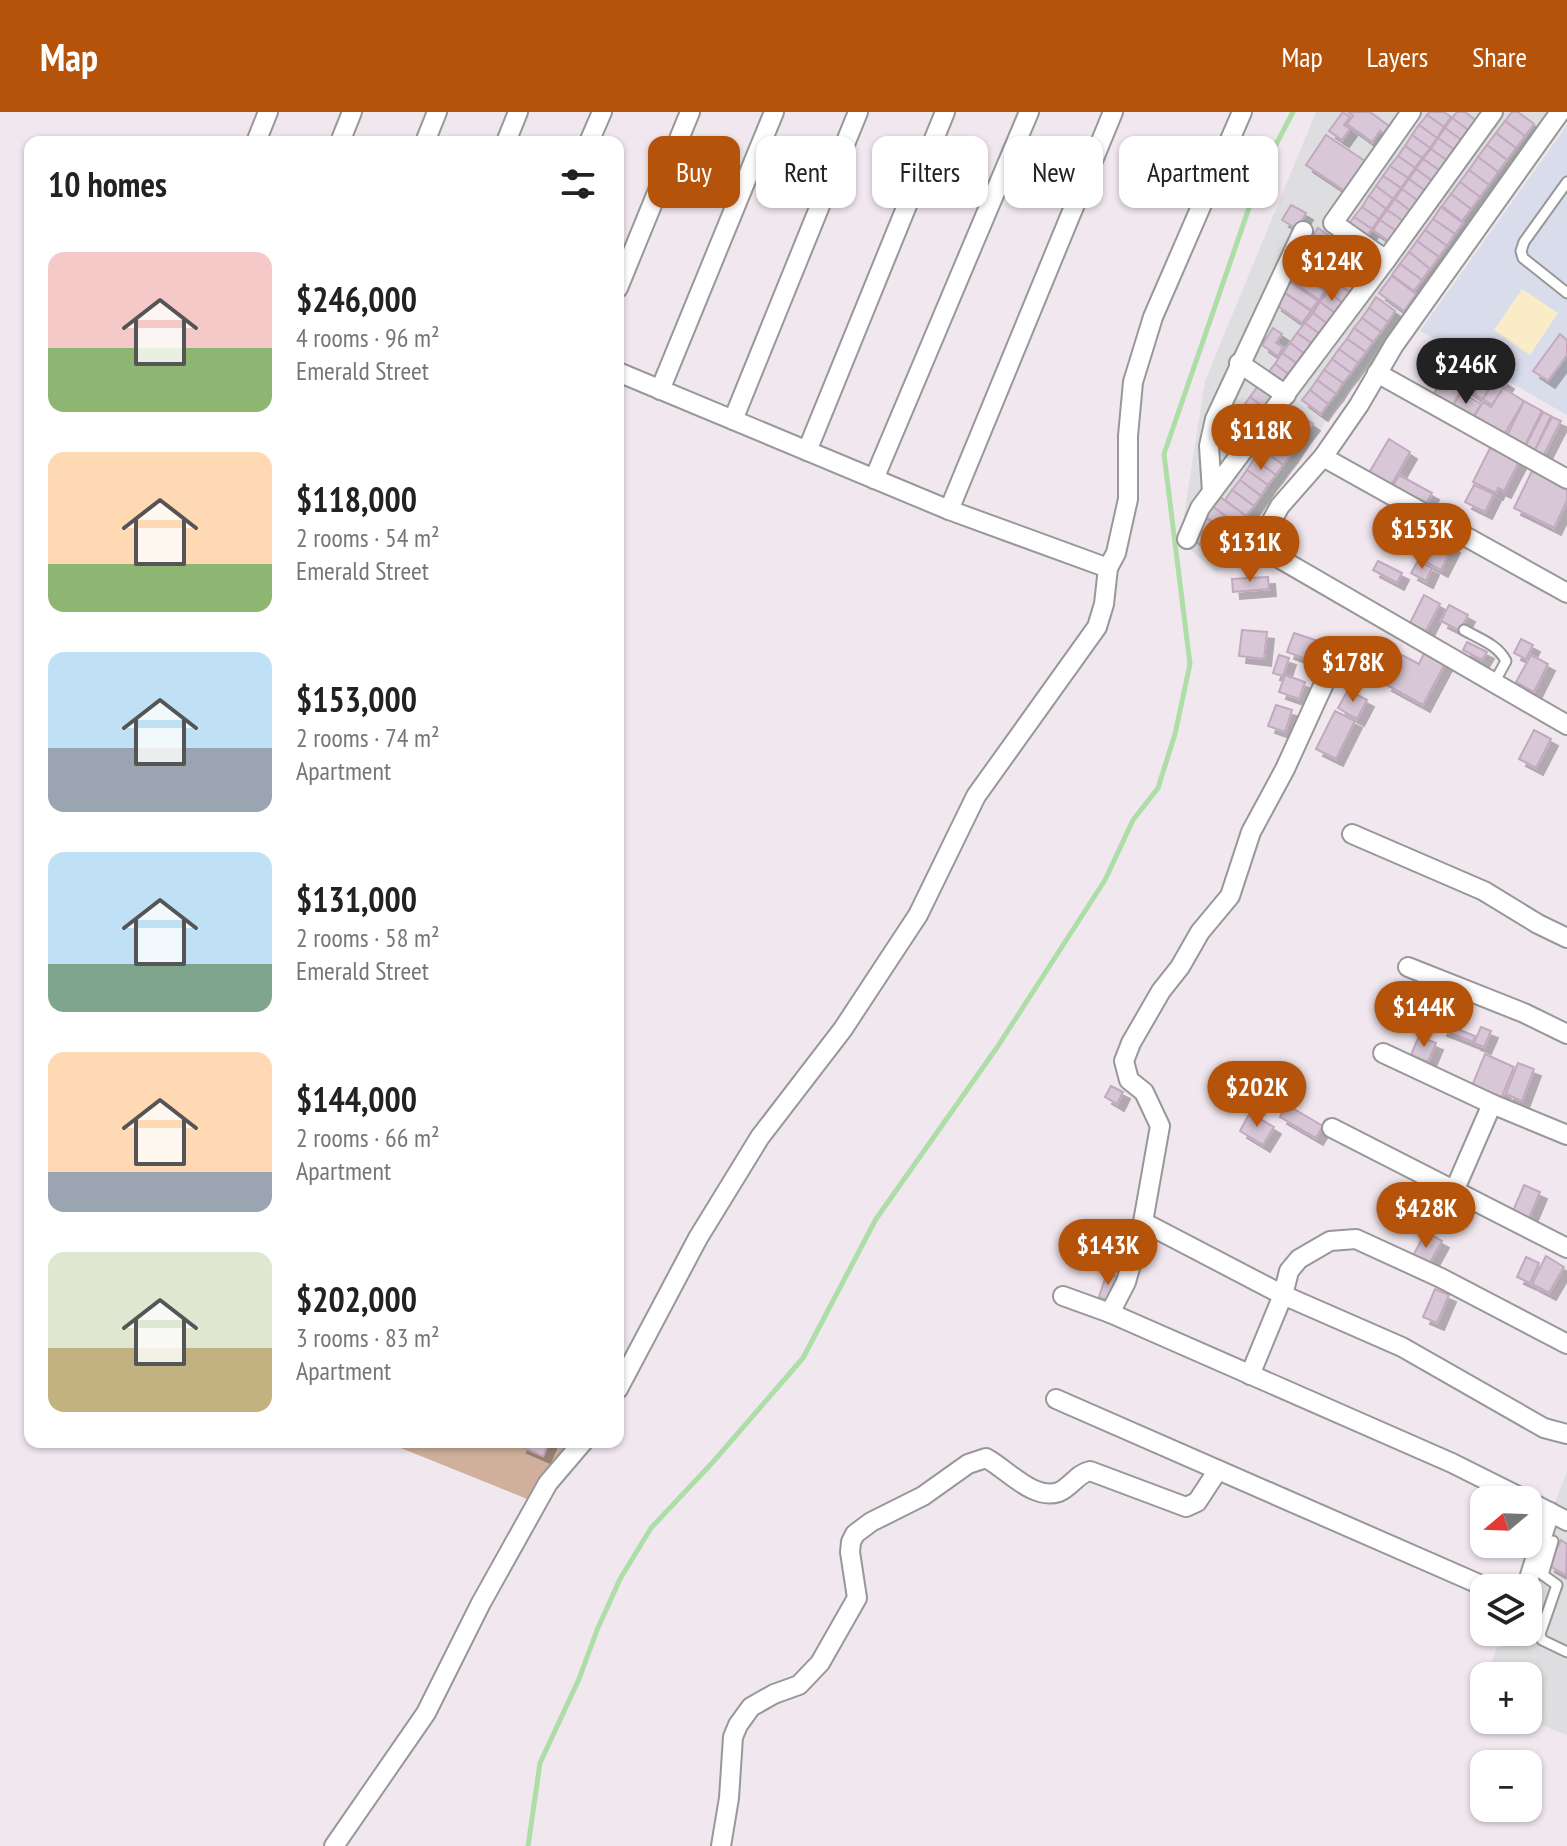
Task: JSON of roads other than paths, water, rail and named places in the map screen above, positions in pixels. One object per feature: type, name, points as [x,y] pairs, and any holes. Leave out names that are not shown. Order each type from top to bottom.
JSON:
[{"type":"street","points":[[258,136],[268,112]]},
{"type":"street","points":[[342,136],[352,112]]},
{"type":"street","points":[[427,136],[437,112]]},
{"type":"street","points":[[508,136],[518,112]]},
{"type":"street","points":[[592,136],[602,112]]},
{"type":"street","points":[[624,273],[690,112]]},
{"type":"street","points":[[660,390],[774,112]]},
{"type":"street","points":[[733,420],[858,112]]},
{"type":"street","points":[[807,451],[945,112]]},
{"type":"street","points":[[874,479],[1029,112]]},
{"type":"street","points":[[949,510],[1113,112]]},
{"type":"street","points":[[624,1378],[698,1238],[760,1137],[843,1029],[918,915],[976,796],[1097,627],[1104,604],[1108,568],[1116,553],[1128,499],[1128,436],[1133,382],[1153,317],[1242,112]]},
{"type":"street","points":[[1386,260],[1333,223],[1411,112]]},
{"type":"street","points":[[1187,539],[1200,508],[1493,112]]},
{"type":"street","points":[[1560,112],[1445,272],[1323,457],[1280,506],[1256,551],[1567,725]]},
{"type":"street","points":[[1212,492],[1209,446],[1215,419],[1303,231]]},
{"type":"street","points":[[1239,363],[1286,395]]},
{"type":"street","points":[[1377,373],[1567,479]]},
{"type":"street","points":[[624,375],[949,510],[1108,568]]},
{"type":"street","points":[[1323,457],[1567,593]]},
{"type":"street","points":[[1110,1313],[1126,1282],[1143,1222],[1160,1126],[1144,1092],[1129,1080],[1124,1061],[1161,991],[1180,967],[1200,932],[1230,896],[1251,832],[1285,769],[1332,666]]},
{"type":"street","points":[[1352,834],[1484,891],[1567,938]]},
{"type":"street","points":[[1408,967],[1524,1013],[1567,1034]]},
{"type":"street","points":[[1383,1053],[1567,1135]]},
{"type":"street","points":[[1455,1189],[1492,1104]]},
{"type":"street","points":[[1332,1128],[1567,1248]]},
{"type":"street","points":[[1143,1222],[1283,1295],[1402,1347],[1544,1428],[1567,1434]]},
{"type":"street","points":[[1250,1375],[1283,1295],[1289,1271],[1299,1259],[1330,1241],[1356,1239],[1441,1278],[1567,1344]]},
{"type":"street","points":[[1063,1296],[1110,1313],[1452,1463],[1497,1486]]},
{"type":"street","points":[[1056,1399],[1470,1580]]},
{"type":"street","points":[[334,1846],[426,1713],[481,1603],[548,1483],[578,1448]]},
{"type":"street","points":[[721,1846],[729,1798],[733,1737],[738,1725],[751,1707],[799,1685],[820,1663],[857,1598],[850,1552],[855,1534],[871,1522],[923,1496],[968,1464],[986,1458],[1027,1486],[1051,1494],[1063,1491],[1090,1471],[1186,1507],[1197,1502],[1218,1470]]},
{"type":"street","points":[[1532,1574],[1558,1516]]},
{"type":"lane","points":[[1567,182],[1524,242],[1521,251],[1523,258],[1567,293]]},
{"type":"lane","points":[[1464,630],[1503,654],[1506,661],[1494,683]]},
{"type":"lane","points":[[1553,1541],[1543,1575],[1562,1587],[1540,1634],[1542,1640],[1567,1652]]},
{"type":"waterway","points":[[528,1846],[540,1763],[620,1579],[651,1528],[803,1358],[876,1219],[998,1046],[1105,880],[1133,820],[1158,788],[1175,734],[1190,664],[1164,454],[1261,173],[1293,112]]}]
